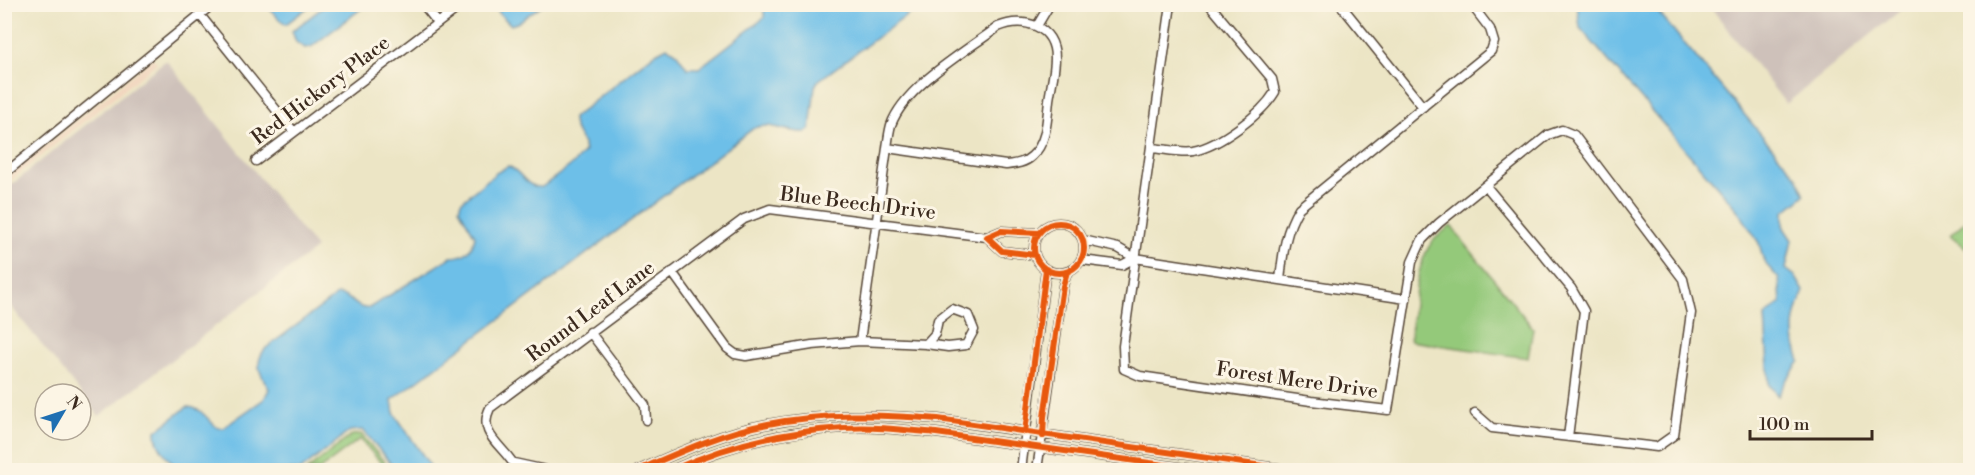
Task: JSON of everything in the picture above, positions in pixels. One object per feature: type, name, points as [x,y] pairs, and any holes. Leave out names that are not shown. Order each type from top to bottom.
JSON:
[{"type":"street","points":[[4,174],[213,4]]},
{"type":"street","points":[[423,4],[438,23]]},
{"type":"street","name":"Red Hickory Place","points":[[256,160],[463,4]]},
{"type":"street","points":[[1036,26],[1050,4]]},
{"type":"street","name":"Forest Mere Drive","points":[[1171,4],[1123,346],[1124,369],[1140,376],[1299,400],[1388,410],[1412,262],[1422,240],[1439,223],[1548,135],[1562,130],[1574,135],[1683,279],[1691,313],[1674,435],[1657,447],[1492,428],[1475,413]]},
{"type":"street","points":[[1152,148],[1192,151],[1218,143],[1268,104],[1275,92],[1272,79],[1209,4]]},
{"type":"street","points":[[1340,4],[1423,107]]},
{"type":"street","points":[[1280,280],[1284,243],[1291,222],[1299,208],[1491,51],[1494,42],[1490,29],[1470,4]]},
{"type":"street","points":[[200,15],[294,132]]},
{"type":"street","points":[[860,341],[887,148],[891,125],[904,101],[916,88],[998,27],[1009,22],[1020,21],[1036,26],[1051,42],[1055,60],[1044,138],[1032,156],[1024,161],[1006,165],[887,148]]},
{"type":"street","points":[[1486,186],[1571,288],[1584,311],[1568,437]]},
{"type":"street","name":"Blue Beech Drive","points":[[672,272],[744,219],[770,209],[987,237],[1001,231],[1039,233]]},
{"type":"street","points":[[1059,223],[1074,228],[1083,240],[1085,247],[1082,260],[1067,272],[1060,273],[1046,269],[1035,255],[1035,240],[1045,227],[1059,223]]},
{"type":"street","name":"Blue Beech Drive","points":[[987,237],[1002,251],[1035,255]]},
{"type":"street","points":[[1083,240],[1118,248],[1135,258],[1406,299]]},
{"type":"street","points":[[1082,260],[1122,265],[1135,258]]},
{"type":"street","points":[[1021,471],[1024,432],[1046,269]]},
{"type":"street","name":"Round Leaf Lane","points":[[546,471],[516,467],[487,431],[484,419],[490,408],[672,272],[727,348],[735,354],[746,356],[812,345],[860,341],[948,347],[966,345],[974,330],[968,315],[952,309],[938,320],[935,334],[926,344]]},
{"type":"street","points":[[1037,471],[1063,286],[1067,272]]},
{"type":"street","points":[[591,332],[645,405],[646,420]]},
{"type":"street","points":[[639,471],[731,433],[768,424],[845,414],[938,419],[1286,470]]},
{"type":"street","points":[[668,458],[673,470],[737,446],[771,437],[844,428],[894,429],[1200,471]]},
{"type":"shaded area","points":[[1709,5],[1907,5],[1786,104]]},
{"type":"shaded area","points":[[153,58],[157,63],[5,185],[5,179]]},
{"type":"shaded area","points":[[166,60],[316,248],[99,416],[93,409],[93,382],[72,382],[5,299],[5,190]]},
{"type":"green space","points":[[1970,217],[1970,251],[1950,235]]},
{"type":"green space","points":[[1451,226],[1533,328],[1528,358],[1410,341],[1418,275],[1422,262],[1433,241]]},
{"type":"green space","points":[[361,434],[391,470],[387,470],[360,439],[319,470],[307,470],[352,435]]},
{"type":"water","points":[[266,5],[311,5],[286,24]]},
{"type":"water","points":[[326,5],[366,5],[311,47],[305,48],[296,42],[292,31]]},
{"type":"water","points":[[494,5],[542,5],[511,25]]},
{"type":"water","points":[[764,5],[921,5],[818,81],[815,86],[810,129],[806,132],[766,126],[754,128],[392,400],[394,413],[433,470],[396,470],[363,430],[350,431],[301,470],[179,470],[163,452],[156,437],[156,431],[187,407],[197,409],[218,428],[223,428],[264,399],[269,389],[259,368],[262,353],[337,295],[346,297],[360,307],[369,308],[451,257],[461,256],[468,252],[475,236],[459,209],[461,202],[508,166],[528,183],[542,187],[574,163],[585,151],[574,127],[573,118],[654,54],[667,47],[675,51],[687,68],[699,68],[764,18]]},
{"type":"water","points":[[1577,5],[1652,5],[1797,177],[1805,195],[1784,212],[1784,228],[1792,240],[1786,269],[1795,276],[1804,291],[1794,326],[1795,343],[1800,361],[1778,396],[1769,385],[1765,316],[1781,302],[1779,279],[1764,262],[1759,243],[1739,212],[1580,28]]},
{"type":"cycle path","points":[[1054,223],[1064,223],[1077,230],[1084,243],[1084,248],[1084,253],[1077,266],[1064,273],[1054,273],[1045,269],[1038,262],[1034,253],[1034,243],[1038,234],[1045,227],[1054,223]]},
{"type":"cycle path","points":[[1035,255],[1002,251],[987,237],[1001,231],[1039,233]]},
{"type":"cycle path","points":[[1025,432],[1046,269]]},
{"type":"cycle path","points":[[1043,436],[1063,286],[1067,272]]},
{"type":"cycle path","points":[[639,470],[702,443],[752,428],[789,420],[874,415],[938,419],[1291,470]]},
{"type":"cycle path","points":[[672,470],[692,461],[756,441],[800,432],[844,428],[936,433],[1200,470]]}]
